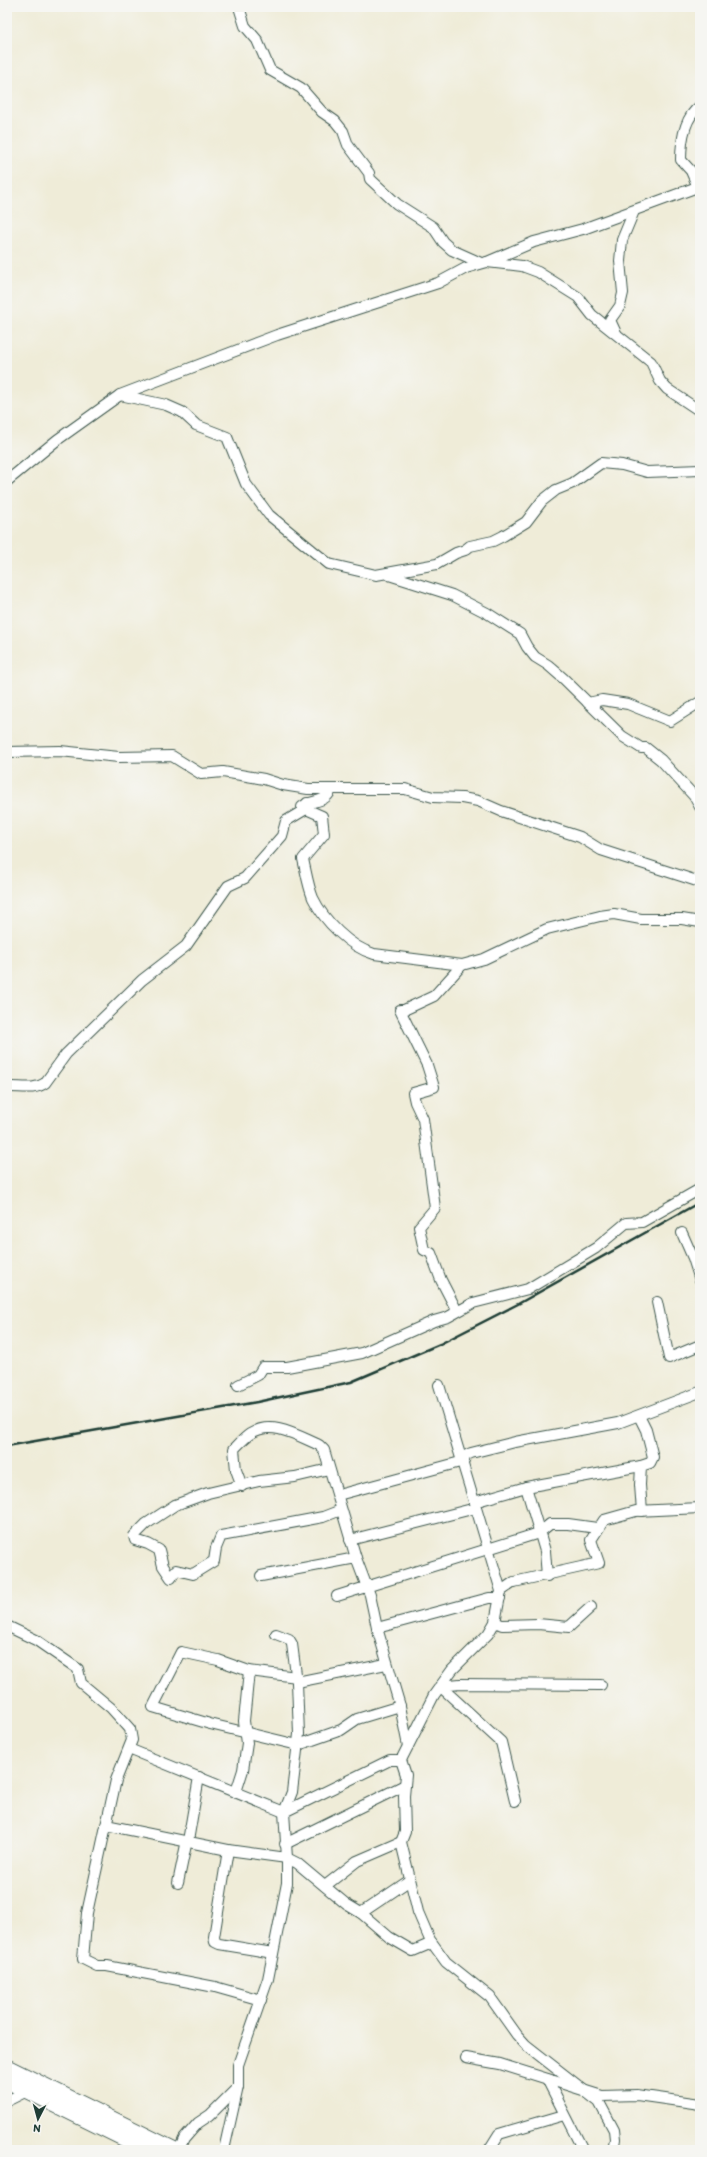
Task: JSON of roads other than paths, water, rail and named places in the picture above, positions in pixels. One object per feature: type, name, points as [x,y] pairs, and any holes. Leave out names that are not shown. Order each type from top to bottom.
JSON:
[{"type":"highway","points":[[7,2067],[33,2087],[147,2150]]},
{"type":"highway","points":[[7,2081],[33,2087],[175,2150]]},
{"type":"street","points":[[239,7],[245,26],[257,40],[270,70],[301,88],[322,112],[335,121],[343,131],[348,146],[369,173],[370,179],[397,204],[433,227],[443,242],[452,250],[484,262],[522,266],[538,272],[578,296],[592,315],[651,362],[660,381],[667,389],[700,411]]},
{"type":"street","points":[[7,482],[57,440],[120,395],[277,335],[438,283],[466,268],[534,242],[583,229],[699,186],[691,171],[680,160],[684,130],[689,123],[691,113],[700,106]]},
{"type":"street","points":[[617,335],[610,320],[620,306],[623,293],[620,261],[622,240],[634,211]]},
{"type":"street","points":[[120,395],[166,405],[182,412],[196,426],[227,437],[246,484],[269,515],[329,564],[368,574],[394,576],[452,595],[520,634],[527,647],[535,657],[548,664],[628,742],[635,743],[641,748],[646,748],[661,760],[694,796],[700,807]]},
{"type":"street","points":[[383,574],[437,564],[456,553],[466,550],[470,546],[493,541],[503,536],[526,522],[542,501],[556,490],[573,483],[589,470],[601,463],[622,465],[647,472],[700,470]]},
{"type":"street","points":[[588,703],[611,700],[628,704],[670,721],[700,702]]},
{"type":"street","points":[[7,752],[60,751],[119,757],[172,756],[201,774],[223,772],[264,779],[296,791],[307,806],[322,816],[324,834],[303,859],[310,891],[318,907],[342,934],[364,951],[374,954],[462,965],[484,959],[497,951],[547,928],[600,916],[614,914],[641,919],[682,919],[700,922]]},
{"type":"street","points":[[283,785],[315,790],[405,789],[432,798],[462,798],[478,801],[580,837],[601,850],[700,882]]},
{"type":"street","points":[[7,1087],[32,1088],[40,1087],[45,1083],[66,1054],[142,980],[186,946],[228,886],[245,878],[282,836],[286,821],[307,806],[322,800],[331,790]]},
{"type":"street","points":[[457,1311],[441,1280],[431,1253],[424,1250],[419,1227],[435,1208],[423,1118],[415,1102],[413,1093],[434,1087],[427,1065],[400,1010],[404,1010],[434,996],[462,965]]},
{"type":"street","points":[[238,1385],[258,1375],[263,1367],[295,1366],[362,1353],[434,1321],[448,1317],[473,1303],[528,1289],[596,1248],[626,1223],[642,1222],[700,1189]]},
{"type":"street","points":[[682,1233],[693,1258],[700,1280]]},
{"type":"street","points":[[657,1302],[669,1358],[700,1345]]},
{"type":"street","points":[[400,1760],[440,1686],[452,1670],[488,1634],[495,1622],[501,1594],[464,1461],[439,1385]]},
{"type":"street","points":[[464,1461],[465,1456],[471,1453],[515,1442],[618,1423],[700,1392]]},
{"type":"street","points":[[350,1540],[475,1505],[526,1488],[650,1463],[653,1457],[646,1430],[639,1416]]},
{"type":"street","points":[[242,1486],[236,1470],[234,1449],[251,1433],[269,1428],[278,1428],[319,1445],[324,1450],[350,1540],[368,1586],[386,1664],[400,1706],[408,1746]]},
{"type":"street","points":[[338,1495],[464,1461]]},
{"type":"street","points":[[641,1466],[640,1485],[642,1511]]},
{"type":"street","points":[[329,1468],[208,1493],[175,1505],[135,1534],[135,1540],[148,1544],[159,1550],[163,1566],[170,1578],[176,1570],[193,1574],[214,1561],[216,1548],[221,1536],[323,1517],[342,1510]]},
{"type":"street","points":[[526,1488],[545,1551],[547,1576]]},
{"type":"street","points":[[377,1628],[501,1594],[514,1582],[547,1576],[599,1563],[591,1540],[597,1528],[604,1520],[625,1513],[676,1508],[700,1508]]},
{"type":"street","points":[[337,1596],[489,1550],[539,1533],[550,1524],[568,1524],[597,1528]]},
{"type":"street","points":[[261,1576],[356,1558]]},
{"type":"street","points":[[495,1622],[502,1625],[538,1624],[569,1628],[591,1607]]},
{"type":"street","points":[[7,1626],[36,1640],[78,1669],[81,1683],[111,1708],[130,1729],[132,1740],[116,1780],[87,1912],[83,1959],[97,1966],[107,1966],[215,1987],[261,2000]]},
{"type":"street","points":[[224,2150],[238,2087],[238,2066],[261,2000],[273,1953],[287,1883],[288,1858],[285,1844],[284,1812],[292,1792],[298,1746],[297,1679],[292,1644],[289,1639],[276,1634]]},
{"type":"street","points":[[386,1664],[297,1679],[249,1671],[218,1660],[181,1652],[153,1707],[298,1746],[342,1730],[357,1719],[400,1706]]},
{"type":"street","points":[[236,1792],[243,1770],[247,1733],[244,1721],[249,1671]]},
{"type":"street","points":[[440,1686],[468,1684],[601,1685]]},
{"type":"street","points":[[440,1686],[501,1742],[515,1801]]},
{"type":"street","points":[[129,1748],[284,1812],[390,1760],[400,1760]]},
{"type":"street","points":[[400,1760],[406,1775],[405,1832],[401,1842],[423,1927],[432,1943],[446,1962],[490,1997],[517,2036],[526,2045],[543,2060],[587,2091],[599,2102],[614,2130],[616,2139],[613,2150]]},
{"type":"street","points":[[178,1883],[188,1841],[199,1777]]},
{"type":"street","points":[[285,1844],[405,1785]]},
{"type":"street","points":[[106,1825],[228,1850],[288,1858],[297,1863],[346,1904],[361,1913],[388,1937],[413,1951],[432,1943]]},
{"type":"street","points":[[325,1886],[343,1870],[358,1861],[401,1842]]},
{"type":"street","points":[[228,1850],[214,1937],[215,1942],[219,1944],[273,1953]]},
{"type":"street","points":[[361,1913],[410,1880]]},
{"type":"street","points":[[466,2058],[500,2064],[602,2096],[637,2095],[700,2104]]},
{"type":"street","points":[[548,2079],[583,2150]]},
{"type":"street","points":[[7,2101],[33,2087]]},
{"type":"street","points":[[179,2150],[184,2139],[198,2123],[210,2115],[238,2087]]},
{"type":"street","points":[[489,2150],[498,2134],[564,2114]]},
{"type":"railway","points":[[7,1446],[257,1402],[351,1382],[440,1344],[518,1304],[700,1202]]}]
